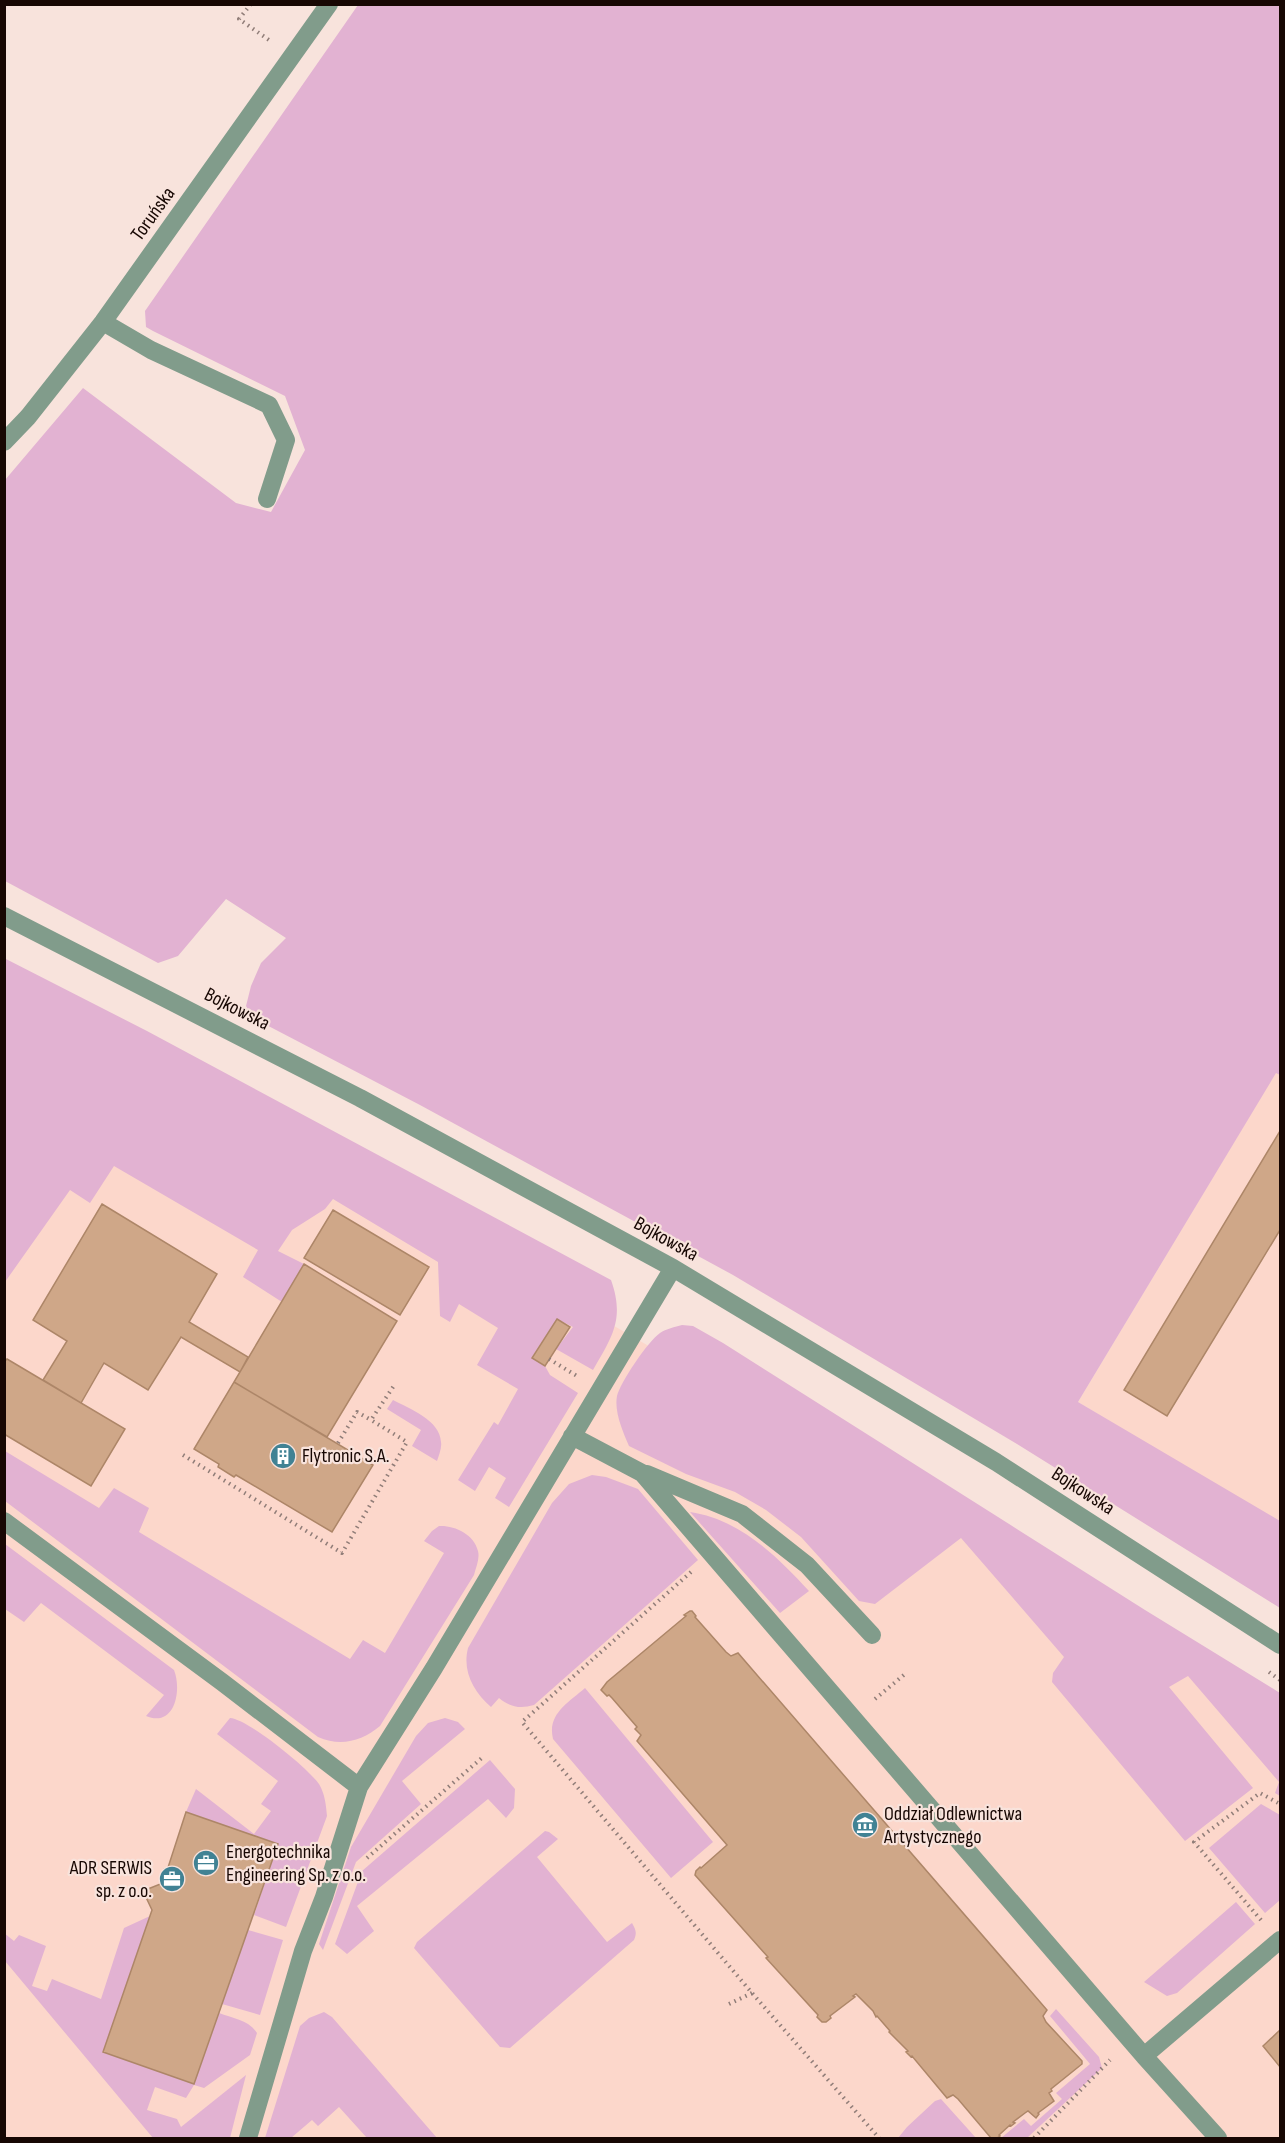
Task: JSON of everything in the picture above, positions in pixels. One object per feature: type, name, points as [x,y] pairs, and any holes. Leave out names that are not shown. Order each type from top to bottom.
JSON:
[{"type":"street","name":"Toruńska","points":[[4,442],[28,417],[103,322],[329,4]]},
{"type":"street","points":[[103,322],[151,350],[269,405],[286,440],[267,499]]},
{"type":"street","name":"Bojkowska","points":[[4,916],[360,1098],[673,1268],[996,1462],[1281,1645]]},
{"type":"street","points":[[248,2139],[303,1951],[324,1897],[359,1787],[434,1668],[673,1268]]},
{"type":"street","points":[[572,1436],[642,1473],[742,1514],[807,1565],[872,1635]]},
{"type":"street","points":[[642,1473],[1218,2139]]},
{"type":"street","points":[[4,1521],[222,1682],[359,1787]]},
{"type":"street","points":[[1144,2056],[1281,1940]]},
{"type":"path","points":[[251,4],[239,19],[292,57]]},
{"type":"path","points":[[371,1420],[396,1384]]},
{"type":"path","points":[[183,1455],[342,1553],[407,1442],[357,1412],[338,1443]]},
{"type":"path","points":[[712,1554],[522,1722],[879,2139]]},
{"type":"path","points":[[358,1866],[484,1756]]},
{"type":"path","points":[[1265,1925],[1194,1842],[1260,1793],[1281,1804]]},
{"type":"path","points":[[729,2004],[752,1993]]},
{"type":"path","points":[[1034,2139],[1115,2056]]},
{"type":"shaded area","points":[[358,5],[1280,5],[1280,1075],[1276,1073],[1078,1402],[1280,1521],[1280,1608],[1017,1444],[733,1275],[420,1105],[253,1018],[246,1006],[251,986],[261,963],[286,938],[226,899],[178,956],[158,963],[5,881],[5,480],[83,388],[236,503],[271,512],[305,450],[285,396],[146,327],[145,311]]},
{"type":"shaded area","points":[[4,958],[147,1031],[611,1280],[617,1306],[614,1327],[606,1348],[593,1370],[556,1349],[573,1327],[557,1319],[532,1357],[545,1366],[550,1375],[578,1393],[509,1507],[495,1498],[506,1478],[489,1467],[475,1491],[458,1480],[494,1422],[498,1425],[518,1389],[477,1365],[498,1328],[459,1304],[450,1322],[440,1316],[438,1262],[333,1199],[325,1209],[292,1230],[278,1251],[304,1264],[282,1302],[243,1277],[258,1250],[114,1166],[90,1203],[70,1190],[5,1282]]},
{"type":"shaded area","points":[[4,959],[552,1290],[999,1549],[1280,1721],[1280,2138],[5,2138]]},
{"type":"shaded area","points":[[1276,1072],[1280,1075],[1280,1525],[1078,1402]]},
{"type":"shaded area","points":[[682,1325],[693,1326],[723,1343],[1280,1693],[1280,1796],[1275,1793],[1279,1782],[1188,1676],[1169,1687],[1253,1788],[1185,1841],[1052,1682],[1053,1673],[1064,1657],[961,1538],[875,1604],[859,1601],[801,1537],[766,1510],[735,1492],[686,1474],[629,1446],[618,1415],[616,1402],[619,1390],[635,1363],[655,1337],[665,1330]]},
{"type":"shaded area","points":[[393,1400],[423,1416],[435,1427],[441,1444],[437,1461],[412,1446],[421,1430],[387,1409]]},
{"type":"shaded area","points":[[5,1451],[99,1508],[114,1488],[149,1508],[139,1532],[350,1659],[363,1640],[385,1653],[444,1553],[424,1541],[432,1531],[439,1526],[445,1526],[468,1535],[476,1545],[478,1563],[474,1575],[380,1726],[359,1739],[335,1742],[318,1737],[5,1501]]},
{"type":"shaded area","points":[[592,1475],[606,1477],[638,1489],[698,1560],[534,1705],[515,1706],[499,1698],[491,1707],[479,1695],[471,1681],[467,1665],[468,1648],[552,1503],[569,1484]]},
{"type":"shaded area","points":[[690,1512],[725,1522],[741,1531],[770,1552],[809,1591],[780,1613]]},
{"type":"shaded area","points":[[5,1544],[174,1670],[177,1687],[174,1705],[170,1712],[164,1717],[146,1716],[164,1695],[41,1603],[24,1622],[5,1609]]},
{"type":"shaded area","points":[[585,1688],[713,1842],[671,1878],[553,1739],[552,1730],[556,1716]]},
{"type":"shaded area","points":[[230,1718],[250,1726],[291,1756],[319,1784],[324,1796],[327,1816],[286,1927],[254,1915],[278,1844],[186,1812],[196,1789],[254,1834],[271,1811],[261,1804],[278,1781],[217,1734]]},
{"type":"shaded area","points":[[445,1718],[458,1722],[465,1729],[402,1781],[421,1804],[356,1862],[323,1950],[319,1944],[351,1847],[416,1736],[428,1723]]},
{"type":"shaded area","points":[[490,1760],[515,1789],[514,1808],[506,1818],[488,1799],[357,1906],[374,1931],[347,1954],[335,1944],[362,1871]]},
{"type":"shaded area","points":[[1261,1804],[1280,1815],[1280,1900],[1265,1913],[1209,1848]]},
{"type":"shaded area","points":[[545,1831],[558,1839],[537,1857],[607,1942],[632,1923],[636,1935],[634,1940],[510,2048],[500,2047],[414,1948],[417,1942]]},
{"type":"shaded area","points":[[1236,1902],[1255,1924],[1177,1993],[1167,1996],[1144,1982]]},
{"type":"shaded area","points":[[150,1916],[103,2052],[194,2084],[219,2013],[250,2025],[257,2033],[250,2055],[204,2088],[194,2085],[186,2098],[155,2087],[147,2110],[177,2119],[181,2127],[246,2075],[230,2138],[153,2138],[5,1961],[4,1933],[14,1941],[19,1935],[46,1946],[32,1986],[47,1991],[52,1979],[101,1999],[124,1928]]},
{"type":"shaded area","points":[[248,1930],[283,1940],[260,2015],[222,2004]]},
{"type":"shaded area","points":[[1056,2009],[1099,2057],[1102,2068],[1027,2138],[1001,2138],[1024,2119],[1031,2126],[1062,2099],[1056,2093],[1090,2064],[1050,2016]]},
{"type":"shaded area","points":[[324,2012],[332,2017],[437,2138],[367,2138],[339,2107],[318,2126],[312,2120],[291,2138],[265,2138],[300,2026],[309,2018]]},
{"type":"shaded area","points":[[941,2099],[976,2138],[898,2138],[935,2101]]},
{"type":"building","points":[[1280,1131],[1280,1230],[1167,1416],[1124,1390]]},
{"type":"building","points":[[102,1204],[217,1274],[189,1322],[248,1357],[240,1372],[181,1337],[148,1390],[104,1363],[81,1403],[43,1380],[67,1341],[33,1320]]},
{"type":"building","points":[[333,1210],[429,1267],[400,1315],[304,1258]]},
{"type":"building","points":[[304,1264],[397,1321],[327,1437],[234,1382]]},
{"type":"building","points":[[557,1319],[570,1327],[545,1366],[532,1358]]},
{"type":"building","points":[[7,1359],[125,1429],[91,1486],[4,1434],[4,1362]]},
{"type":"building","name":"Flytronic S.A.","points":[[234,1382],[373,1465],[332,1532],[236,1475],[234,1477],[218,1467],[219,1464],[194,1449]]},
{"type":"building","points":[[690,1611],[726,1652],[731,1656],[738,1653],[1047,2010],[1043,2016],[1046,2022],[1082,2061],[1082,2064],[1051,2089],[1049,2093],[1054,2101],[1038,2113],[1036,2118],[1028,2111],[1000,2136],[991,2138],[958,2099],[953,2095],[947,2098],[856,1994],[830,2016],[831,2018],[822,2022],[695,1875],[700,1867],[727,1845],[637,1741],[641,1735],[635,1729],[637,1727],[612,1698],[601,1690],[607,1682]]},
{"type":"building","points":[[186,1812],[278,1844],[194,2084],[103,2052],[152,1910],[143,1891],[163,1883]]},
{"type":"building","points":[[1280,2030],[1280,2067],[1263,2046]]},
{"type":"place","name":"Flytronic S.A.","points":[[283,1456]]},
{"type":"place","name":"Oddział Odlewnictwa Artystycznego","points":[[865,1825]]},
{"type":"place","name":"Energotechnika Engineering Sp. z o.o.","points":[[206,1863]]},
{"type":"place","name":"ADR SERWIS sp. z o.o.","points":[[172,1879]]}]
